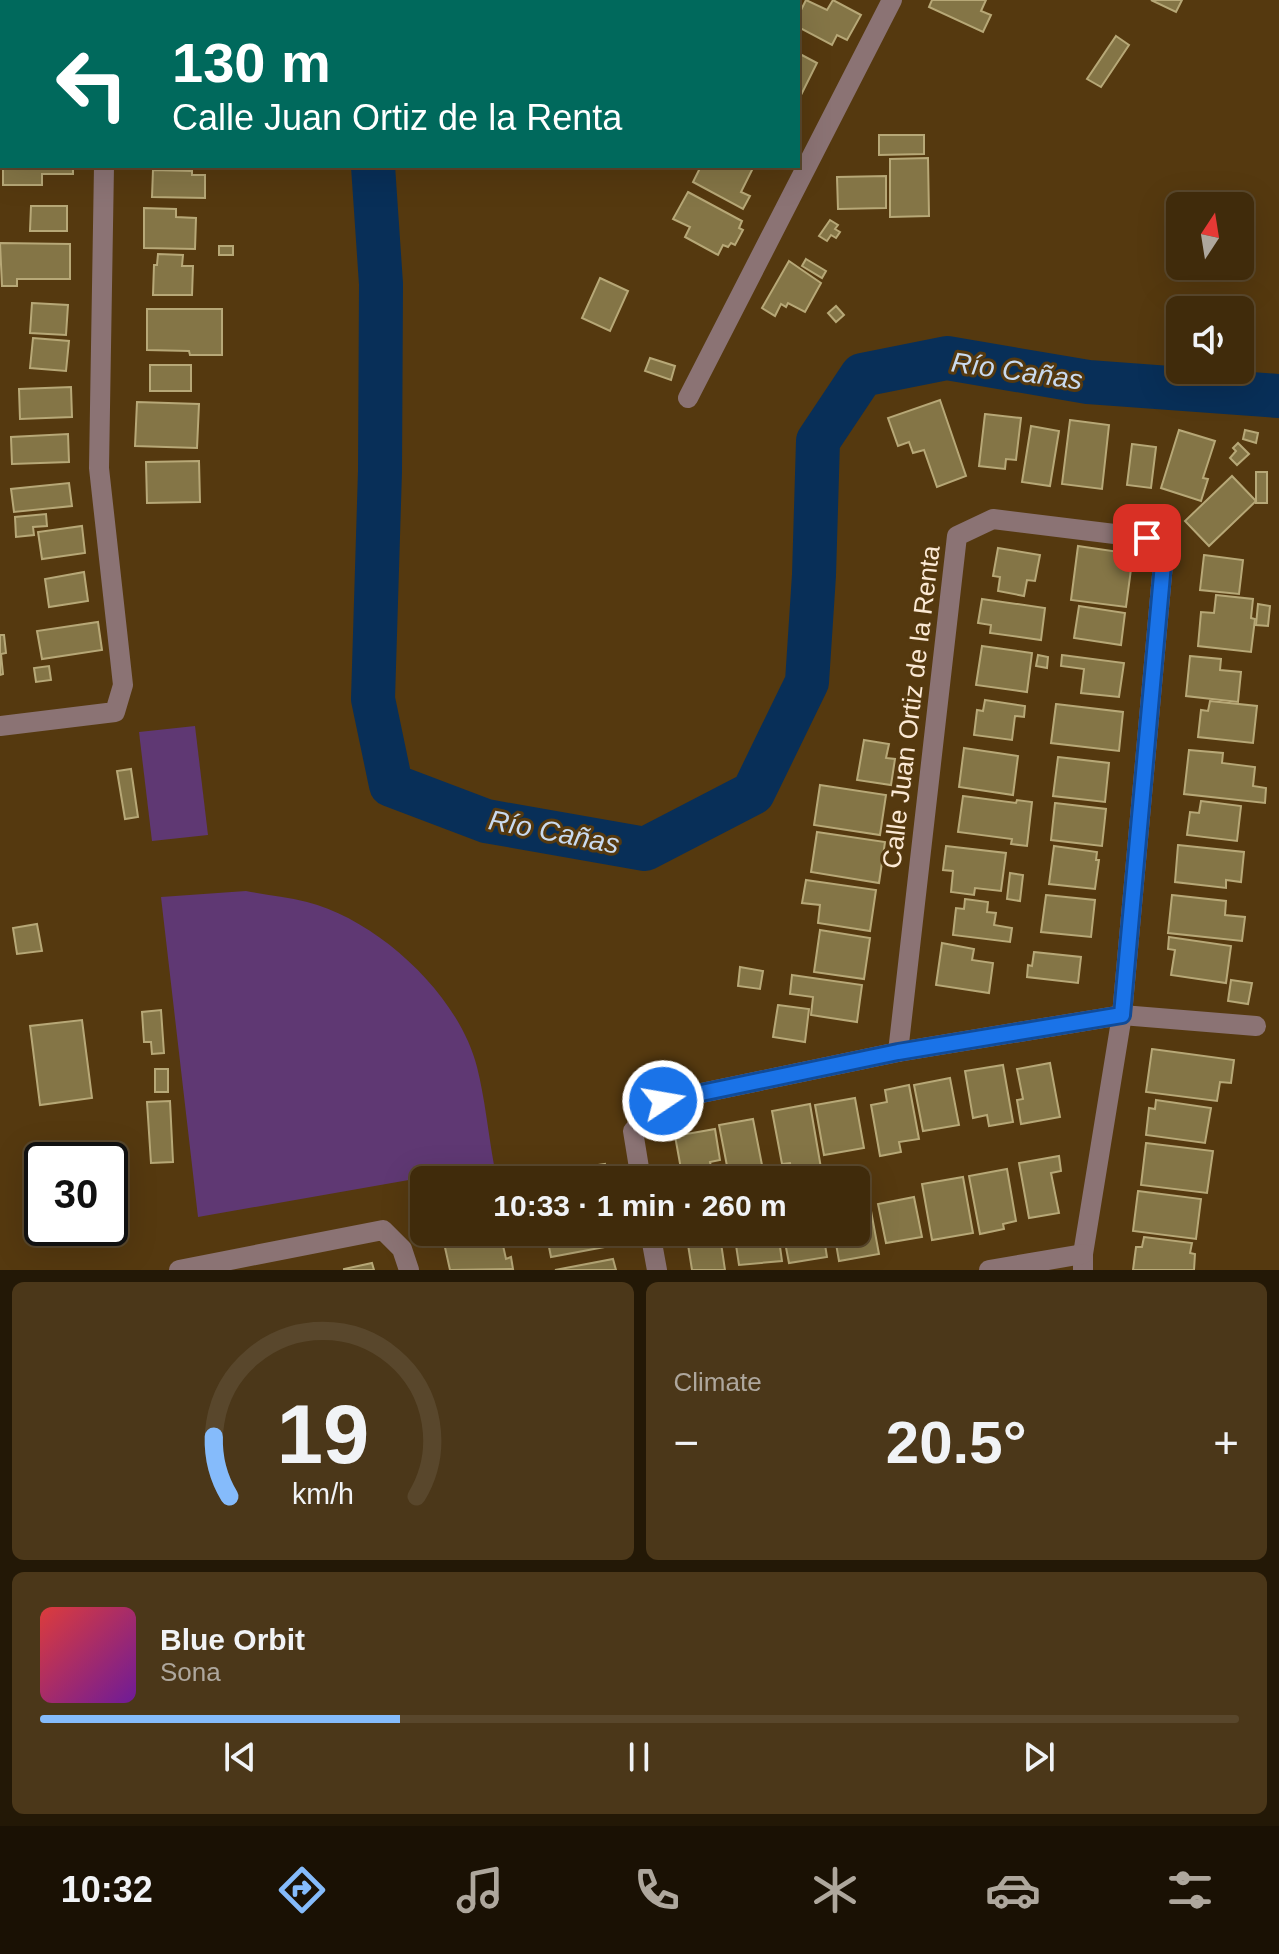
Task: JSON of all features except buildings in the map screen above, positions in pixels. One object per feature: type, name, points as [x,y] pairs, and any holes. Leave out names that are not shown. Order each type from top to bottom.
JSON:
[{"type":"street","points":[[688,398],[892,0]]},
{"type":"street","points":[[0,726],[115,712],[123,685],[99,468],[104,168]]},
{"type":"street","name":"Calle Juan Ortiz de la Renta","points":[[898,1052],[957,536],[993,519],[1147,538],[1163,564],[1122,1015],[1083,1262]]},
{"type":"street","points":[[639,1166],[633,1131],[663,1101],[898,1052],[1122,1015],[1256,1026]]},
{"type":"street","points":[[179,1270],[383,1230],[402,1249],[409,1270]]},
{"type":"street","points":[[653,1246],[657,1270]]},
{"type":"street","points":[[989,1270],[1083,1262]]},
{"type":"shaded area","points":[[195,726],[208,835],[152,841],[139,732]]},
{"type":"shaded area","points":[[246,891],[299,900],[334,911],[387,943],[434,988],[453,1013],[467,1040],[477,1067],[494,1165],[410,1166],[410,1180],[198,1217],[161,897]]},
{"type":"waterway","name":"Río Cañas","points":[[373,168],[381,284],[380,471],[373,699],[391,785],[486,821],[645,849],[753,793],[807,682],[818,441],[862,375],[947,358],[1088,382],[1279,396]]},
{"type":"route","points":[[663,1101],[898,1052],[1122,1015],[1163,564],[1147,538]]}]
